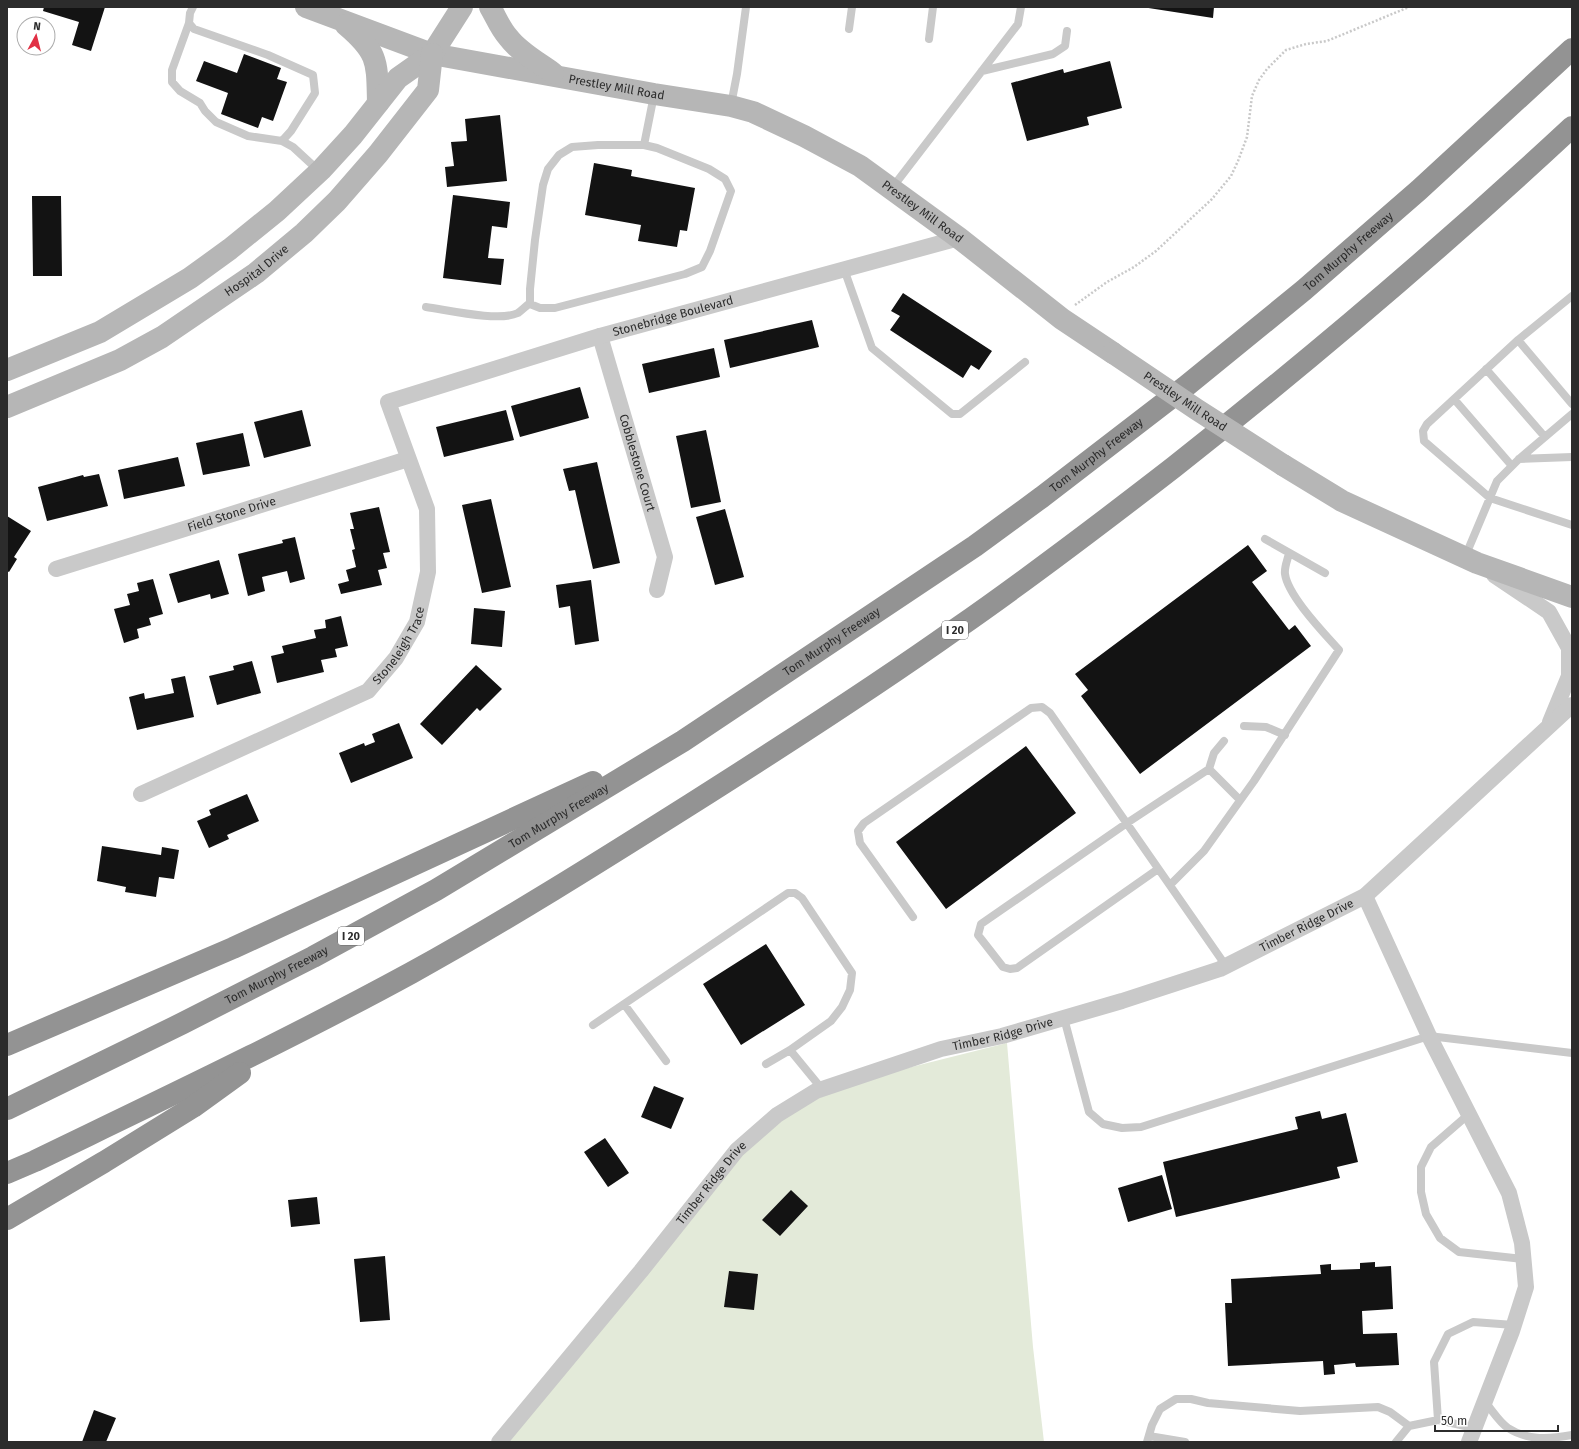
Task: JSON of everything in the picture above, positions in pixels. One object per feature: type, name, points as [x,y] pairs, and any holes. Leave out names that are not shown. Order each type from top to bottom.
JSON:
[{"type":"highway","name":"Tom Murphy Freeway","points":[[7,1109],[183,1023],[313,957],[436,890],[683,741],[975,546],[1185,387],[1304,290],[1419,190],[1572,49]]},
{"type":"highway","name":"I 20","points":[[7,1173],[277,1044],[414,971],[574,878],[803,733],[959,627],[1111,516],[1245,411],[1357,318],[1474,216],[1572,127]]},
{"type":"highway","points":[[7,1045],[17,1038],[233,948],[683,741]]},
{"type":"highway","points":[[7,1219],[104,1162],[193,1106],[236,1076],[277,1044]]},
{"type":"street","name":"Prestley Mill Road","points":[[306,7],[432,54],[654,94],[731,106],[753,112],[804,136],[860,166],[959,238],[1057,315],[1196,410],[1342,500],[1471,560],[1572,597]]},
{"type":"street","name":"Hospital Drive","points":[[7,370],[100,332],[190,278],[230,249],[277,210],[319,171],[353,135],[398,78],[432,54],[462,7]]},
{"type":"street","points":[[490,7],[508,38],[518,48],[559,77]]},
{"type":"street","points":[[338,19],[358,36],[376,61],[378,103]]},
{"type":"street","name":"Hospital Drive","points":[[7,407],[120,360],[162,337],[256,273],[304,233],[338,200],[378,154],[428,90],[432,54]]},
{"type":"street","name":"Stonebridge Boulevard","points":[[388,402],[600,336],[959,238]]},
{"type":"street","name":"Cobblestone Court","points":[[600,336],[665,556],[657,590]]},
{"type":"street","name":"Stoneleigh Trace","points":[[142,794],[368,691],[396,658],[416,622],[428,572],[427,509],[388,402]]},
{"type":"street","name":"Field Stone Drive","points":[[56,569],[408,459]]},
{"type":"street","name":"Prestley Mill Road","points":[[1471,560],[1549,612],[1569,648],[1569,676],[1548,727]]},
{"type":"street","name":"Timber Ridge Drive","points":[[499,1442],[641,1271],[737,1150],[777,1115],[816,1091],[941,1049],[1002,1036],[1064,1018],[1122,1001],[1226,966],[1365,896],[1572,706]]},
{"type":"street","points":[[1365,896],[1429,1036],[1509,1193],[1522,1243],[1526,1287],[1514,1325],[1471,1435]]},
{"type":"lane","points":[[193,7],[190,13],[189,23],[172,70],[172,82],[180,92],[200,103],[205,111],[216,122],[248,136],[282,141],[293,147],[319,171]]},
{"type":"lane","points":[[731,106],[746,7]]},
{"type":"lane","points":[[849,29],[852,7]]},
{"type":"lane","points":[[929,39],[933,7]]},
{"type":"lane","points":[[891,188],[1018,24],[1021,7]]},
{"type":"lane","points":[[189,23],[194,29],[268,54],[313,75],[315,93],[295,127],[282,141]]},
{"type":"lane","points":[[982,71],[1053,54],[1065,46],[1067,31]]},
{"type":"lane","points":[[644,145],[654,94]]},
{"type":"lane","points":[[598,145],[644,145],[658,148],[709,169],[725,179],[731,191],[710,251],[702,267],[685,274],[555,308],[540,308],[530,303],[535,240],[544,185],[548,169],[559,155],[572,147],[598,145]]},
{"type":"lane","points":[[844,269],[872,348],[952,414],[960,414],[1025,362]]},
{"type":"lane","points":[[1572,296],[1518,340],[1427,424],[1423,431],[1424,441],[1490,498],[1572,525]]},
{"type":"lane","points":[[426,307],[480,315],[506,316],[518,313],[530,303]]},
{"type":"lane","points":[[1518,340],[1572,404]]},
{"type":"lane","points":[[1486,370],[1545,437]]},
{"type":"lane","points":[[1454,399],[1512,466]]},
{"type":"lane","points":[[1471,560],[1490,498],[1497,482],[1519,459],[1572,414]]},
{"type":"lane","points":[[1519,459],[1572,457]]},
{"type":"lane","points":[[1265,539],[1326,573]]},
{"type":"lane","points":[[1170,885],[1204,851],[1254,782],[1339,650],[1307,613],[1287,584],[1284,572],[1289,553]]},
{"type":"lane","points":[[913,917],[860,843],[858,831],[864,823],[1031,708],[1042,707],[1050,713],[1226,966]]},
{"type":"lane","points":[[1244,726],[1266,727],[1285,735]]},
{"type":"lane","points":[[1158,869],[1017,968],[1010,969],[1003,967],[978,935],[981,924],[1209,769],[1214,753],[1224,741]]},
{"type":"lane","points":[[1209,769],[1240,800]]},
{"type":"lane","points":[[593,1025],[788,893],[795,893],[802,898],[852,973],[850,990],[842,1007],[830,1021],[790,1050],[766,1064]]},
{"type":"lane","points":[[624,1004],[666,1061]]},
{"type":"lane","points":[[1064,1018],[1089,1112],[1103,1124],[1122,1128],[1141,1127],[1429,1036],[1572,1053]]},
{"type":"lane","points":[[790,1050],[822,1089]]},
{"type":"lane","points":[[1469,1114],[1431,1147],[1421,1167],[1420,1192],[1426,1214],[1440,1238],[1459,1252],[1523,1259]]},
{"type":"lane","points":[[1438,1420],[1434,1362],[1448,1334],[1473,1322],[1514,1325]]},
{"type":"lane","points":[[1185,1442],[1148,1439],[1152,1425],[1160,1408],[1176,1399],[1191,1399],[1208,1403],[1300,1411],[1378,1407],[1390,1412],[1409,1426]]},
{"type":"lane","points":[[1485,1402],[1507,1427],[1528,1438],[1552,1439],[1572,1435]]},
{"type":"lane","points":[[1396,1442],[1409,1426],[1438,1420],[1471,1435]]},
{"type":"path","points":[[1057,315],[1079,304],[1107,282],[1134,267],[1156,250],[1212,199],[1231,176],[1238,161],[1247,138],[1252,96],[1259,80],[1267,68],[1286,50],[1306,44],[1327,41],[1409,7]]},
{"type":"green space","points":[[1007,1043],[1033,1347],[1044,1442],[499,1442],[737,1150],[816,1091]]},
{"type":"building","points":[[44,7],[105,7],[91,51],[72,45],[79,22],[43,11]]},
{"type":"building","points":[[1142,7],[1214,7],[1213,18]]},
{"type":"building","points":[[244,54],[281,68],[277,79],[287,82],[273,121],[262,117],[258,128],[221,114],[228,93],[196,81],[204,61],[237,73]]},
{"type":"building","points":[[1110,61],[1122,108],[1087,117],[1089,125],[1027,141],[1011,83],[1063,69],[1064,73]]},
{"type":"building","points":[[500,115],[507,181],[447,187],[445,167],[454,166],[451,142],[467,141],[465,119]]},
{"type":"building","points":[[594,163],[632,170],[631,176],[695,188],[687,231],[680,230],[677,247],[638,241],[641,225],[585,215]]},
{"type":"building","points":[[453,195],[510,202],[507,228],[492,226],[488,258],[504,259],[501,285],[443,278]]},
{"type":"building","points":[[32,196],[61,196],[62,276],[33,276]]},
{"type":"building","points":[[903,293],[992,351],[979,370],[971,365],[963,378],[890,330],[900,316],[891,311]]},
{"type":"building","points":[[812,320],[819,347],[730,368],[724,340]]},
{"type":"building","points":[[714,348],[720,377],[649,393],[642,364]]},
{"type":"building","points":[[580,387],[589,418],[520,437],[511,406]]},
{"type":"building","points":[[302,410],[311,446],[264,458],[254,422]]},
{"type":"building","points":[[506,410],[514,440],[444,457],[436,427]]},
{"type":"building","points":[[706,430],[721,502],[691,508],[676,436]]},
{"type":"building","points":[[243,433],[250,466],[203,475],[196,443]]},
{"type":"building","points":[[178,457],[185,486],[124,499],[118,470]]},
{"type":"building","points":[[597,462],[620,563],[593,569],[575,490],[569,491],[563,469]]},
{"type":"building","points":[[99,474],[108,506],[47,521],[38,487],[83,475],[84,477]]},
{"type":"building","points":[[491,499],[511,587],[482,593],[462,505]]},
{"type":"building","points":[[379,507],[390,552],[383,553],[387,568],[378,570],[382,585],[341,594],[338,584],[349,581],[346,570],[356,567],[352,550],[355,549],[350,529],[354,529],[350,513]]},
{"type":"building","points":[[725,509],[744,577],[715,585],[696,517]]},
{"type":"building","points":[[7,516],[31,531],[14,557],[17,559],[9,572],[7,571]]},
{"type":"building","points":[[295,537],[305,579],[290,583],[287,571],[262,577],[265,591],[248,596],[238,554],[283,543],[282,540]]},
{"type":"building","points":[[1248,545],[1267,571],[1252,582],[1289,630],[1295,625],[1311,646],[1140,774],[1081,696],[1088,690],[1075,674]]},
{"type":"building","points":[[219,560],[229,594],[211,599],[210,594],[178,603],[169,574]]},
{"type":"building","points":[[153,579],[163,614],[149,618],[151,625],[137,629],[139,638],[124,643],[114,609],[130,605],[127,594],[139,591],[137,583]]},
{"type":"building","points":[[591,580],[599,641],[575,645],[570,606],[559,608],[556,585]]},
{"type":"building","points":[[474,608],[505,611],[502,647],[471,644]]},
{"type":"building","points":[[341,616],[348,646],[335,649],[337,657],[321,660],[324,672],[277,683],[271,656],[284,653],[282,646],[316,638],[314,630],[326,628],[325,620]]},
{"type":"building","points":[[252,661],[261,693],[217,705],[209,676],[234,670],[233,666]]},
{"type":"building","points":[[476,665],[502,689],[480,711],[477,708],[442,745],[420,724]]},
{"type":"building","points":[[185,676],[194,717],[137,730],[129,697],[144,693],[145,699],[174,693],[171,679]]},
{"type":"building","points":[[399,723],[413,758],[351,783],[339,753],[364,743],[365,746],[375,742],[372,734]]},
{"type":"building","points":[[1026,746],[1076,813],[946,909],[896,842]]},
{"type":"building","points":[[247,794],[259,821],[227,835],[229,839],[209,848],[197,821],[211,815],[209,810]]},
{"type":"building","points":[[102,846],[161,855],[162,847],[179,850],[174,879],[159,877],[156,897],[125,892],[126,887],[97,881]]},
{"type":"building","points":[[766,944],[805,1005],[741,1045],[703,984]]},
{"type":"building","points":[[654,1086],[684,1098],[671,1129],[641,1117]]},
{"type":"building","points":[[1320,1111],[1322,1119],[1346,1113],[1358,1162],[1337,1167],[1340,1178],[1176,1217],[1163,1162],[1298,1129],[1295,1117]]},
{"type":"building","points":[[605,1138],[629,1173],[608,1187],[584,1152]]},
{"type":"building","points":[[1162,1175],[1172,1209],[1128,1222],[1118,1188]]},
{"type":"building","points":[[791,1190],[808,1206],[780,1236],[762,1220]]},
{"type":"building","points":[[317,1197],[320,1224],[291,1227],[288,1200]]},
{"type":"building","points":[[385,1256],[390,1320],[360,1322],[354,1259]]},
{"type":"building","points":[[1375,1262],[1375,1267],[1391,1266],[1393,1309],[1362,1311],[1363,1334],[1397,1333],[1399,1365],[1356,1367],[1355,1363],[1334,1365],[1335,1374],[1324,1375],[1323,1361],[1228,1366],[1225,1303],[1232,1303],[1231,1279],[1321,1274],[1320,1265],[1331,1264],[1331,1270],[1360,1269],[1360,1263]]},
{"type":"building","points":[[729,1271],[758,1274],[754,1310],[724,1307]]},
{"type":"building","points":[[94,1410],[116,1418],[106,1442],[82,1442]]}]
